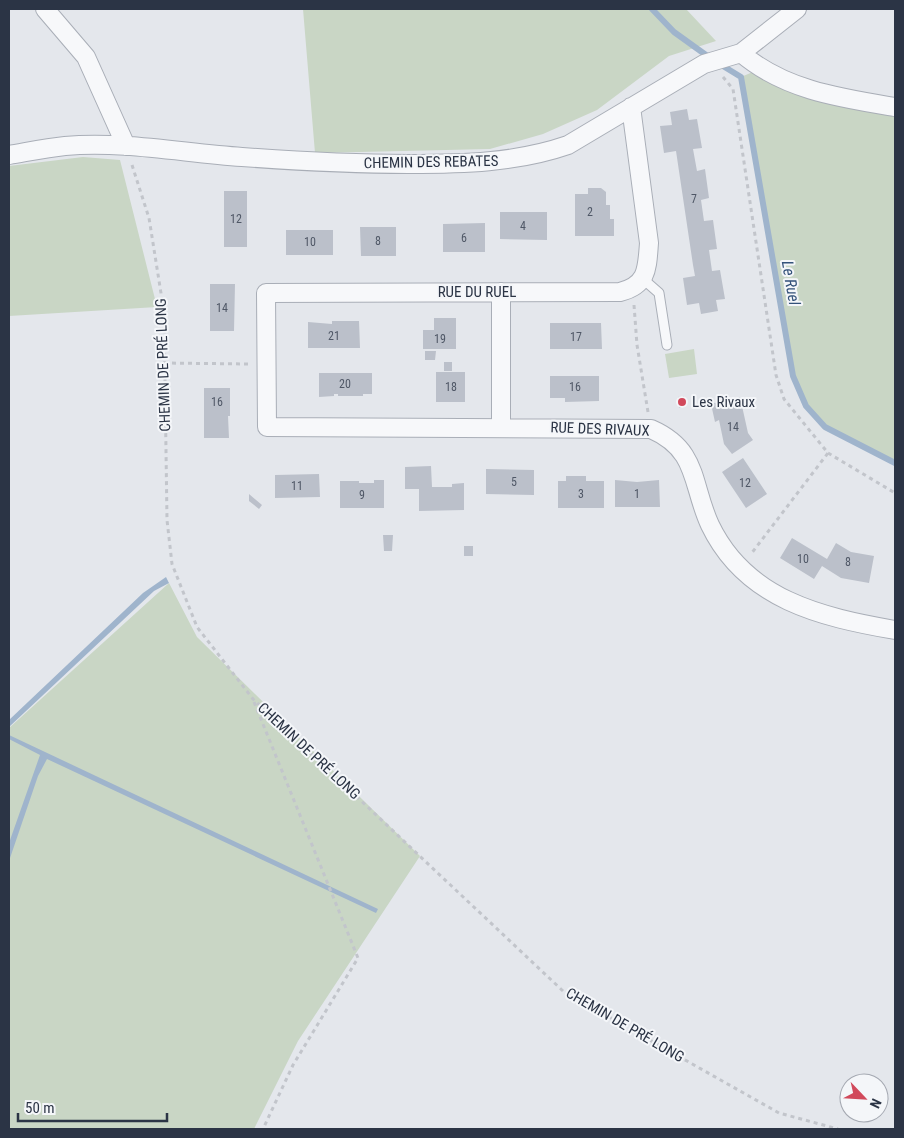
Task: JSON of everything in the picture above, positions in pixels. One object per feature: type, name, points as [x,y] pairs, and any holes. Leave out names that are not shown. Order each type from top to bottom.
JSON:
[{"type":"street","points":[[45,9],[86,57],[126,146]]},
{"type":"street","name":"CHEMIN DES REBATES","points":[[9,155],[65,146],[126,146],[241,157],[366,164],[497,162],[544,153],[568,145],[630,107],[712,61],[741,53],[796,9]]},
{"type":"street","points":[[741,53],[760,69],[792,85],[842,98],[895,107]]},
{"type":"street","points":[[630,107],[649,243],[648,264],[638,284]]},
{"type":"street","name":"RUE DU RUEL","points":[[267,427],[266,293],[620,292],[638,284]]},
{"type":"street","points":[[501,292],[502,427]]},
{"type":"street","name":"RUE DES RIVAUX","points":[[267,427],[651,429],[677,443],[688,459],[711,526],[732,561],[757,583],[793,604],[848,622],[895,630]]},
{"type":"lane","points":[[638,284],[659,292],[667,345]]},
{"type":"path","points":[[712,61],[733,89],[776,375],[784,399],[828,453],[895,493]]},
{"type":"path","name":"CHEMIN DE PRÉ LONG","points":[[126,146],[149,218],[164,312],[167,520],[172,564],[197,627],[253,699],[563,991],[779,1113],[838,1129]]},
{"type":"path","points":[[638,284],[637,345],[651,429]]},
{"type":"path","points":[[164,363],[267,364]]},
{"type":"path","points":[[740,568],[828,453]]},
{"type":"path","points":[[253,699],[358,958],[293,1065],[263,1129]]},
{"type":"green space","points":[[303,9],[686,9],[716,41],[669,56],[597,110],[543,134],[490,149],[315,153]]},
{"type":"green space","points":[[760,69],[895,109],[895,463],[825,427],[806,406],[793,376],[741,77]]},
{"type":"green space","points":[[83,157],[120,160],[157,307],[9,316],[9,166]]},
{"type":"green space","points":[[694,349],[697,374],[669,378],[665,354]]},
{"type":"green space","points":[[169,583],[197,637],[420,856],[298,1041],[254,1129],[9,1129],[9,728]]},
{"type":"water","points":[[166,577],[169,583],[154,591],[9,727],[9,720],[143,593]]},
{"type":"water","points":[[9,735],[378,909],[376,913],[47,759],[38,776],[9,861],[9,843],[40,755],[9,739]]},
{"type":"building","points":[[687,109],[689,120],[697,119],[702,148],[693,149],[697,171],[705,169],[709,198],[701,200],[704,221],[713,220],[717,249],[709,250],[712,271],[720,270],[725,299],[716,300],[718,311],[701,314],[699,303],[687,305],[683,278],[695,276],[676,151],[664,153],[660,126],[672,125],[670,112]]},
{"type":"building","points":[[588,188],[601,188],[606,192],[606,205],[610,205],[610,219],[614,219],[614,236],[575,236],[575,194],[588,194]]},
{"type":"building","points":[[224,191],[247,191],[247,247],[224,247]]},
{"type":"building","points":[[500,212],[547,212],[547,240],[500,239]]},
{"type":"building","points":[[485,223],[485,252],[443,252],[443,224]]},
{"type":"building","points":[[360,227],[396,227],[396,256],[361,256]]},
{"type":"building","points":[[286,230],[333,230],[333,255],[286,255]]},
{"type":"building","points":[[210,284],[235,284],[234,331],[210,331]]},
{"type":"building","points":[[434,318],[456,318],[456,349],[423,349],[423,330],[434,330]]},
{"type":"building","points":[[332,321],[359,321],[360,348],[308,348],[308,322],[332,324]]},
{"type":"building","points":[[550,323],[601,323],[602,349],[550,349]]},
{"type":"building","points":[[425,351],[436,351],[435,360],[425,360]]},
{"type":"building","points":[[444,362],[452,362],[452,371],[444,371]]},
{"type":"building","points":[[436,372],[465,372],[465,402],[436,402]]},
{"type":"building","points":[[319,373],[372,373],[372,394],[338,396],[338,394],[334,394],[334,396],[319,397]]},
{"type":"building","points":[[550,376],[599,376],[599,401],[565,402],[565,398],[550,398]]},
{"type":"building","points":[[204,388],[230,388],[229,438],[204,438]]},
{"type":"building","name":"Les Rivaux","points":[[684,396],[685,407],[679,408],[678,397]]},
{"type":"building","points":[[740,397],[748,433],[753,440],[732,454],[724,444],[719,420],[715,422],[711,404]]},
{"type":"building","points":[[743,458],[767,494],[746,508],[722,472]]},
{"type":"building","points":[[431,466],[432,487],[452,487],[452,484],[464,483],[464,510],[419,511],[419,489],[405,489],[405,467]]},
{"type":"building","points":[[486,469],[534,470],[534,495],[486,494]]},
{"type":"building","points":[[319,474],[320,497],[275,498],[275,475]]},
{"type":"building","points":[[566,476],[586,476],[586,481],[604,481],[604,508],[558,508],[558,481],[566,481]]},
{"type":"building","points":[[374,480],[384,480],[384,508],[340,508],[340,481],[374,483]]},
{"type":"building","points":[[615,480],[637,482],[659,480],[660,507],[615,507]]},
{"type":"building","points":[[249,494],[262,505],[259,509],[249,501]]},
{"type":"building","points":[[383,535],[393,535],[392,551],[384,551]]},
{"type":"building","points":[[792,538],[827,559],[836,543],[851,552],[874,556],[869,583],[841,578],[822,566],[814,579],[780,558]]},
{"type":"building","points":[[464,546],[473,546],[473,556],[464,556]]},
{"type":"waterway","name":"Le Ruel","points":[[652,9],[674,32],[706,55]]},
{"type":"waterway","name":"Le Ruel","points":[[723,66],[741,77],[793,376],[806,406],[825,427],[895,463]]},
{"type":"place","name":"Les Rivaux","points":[[682,402]]}]
